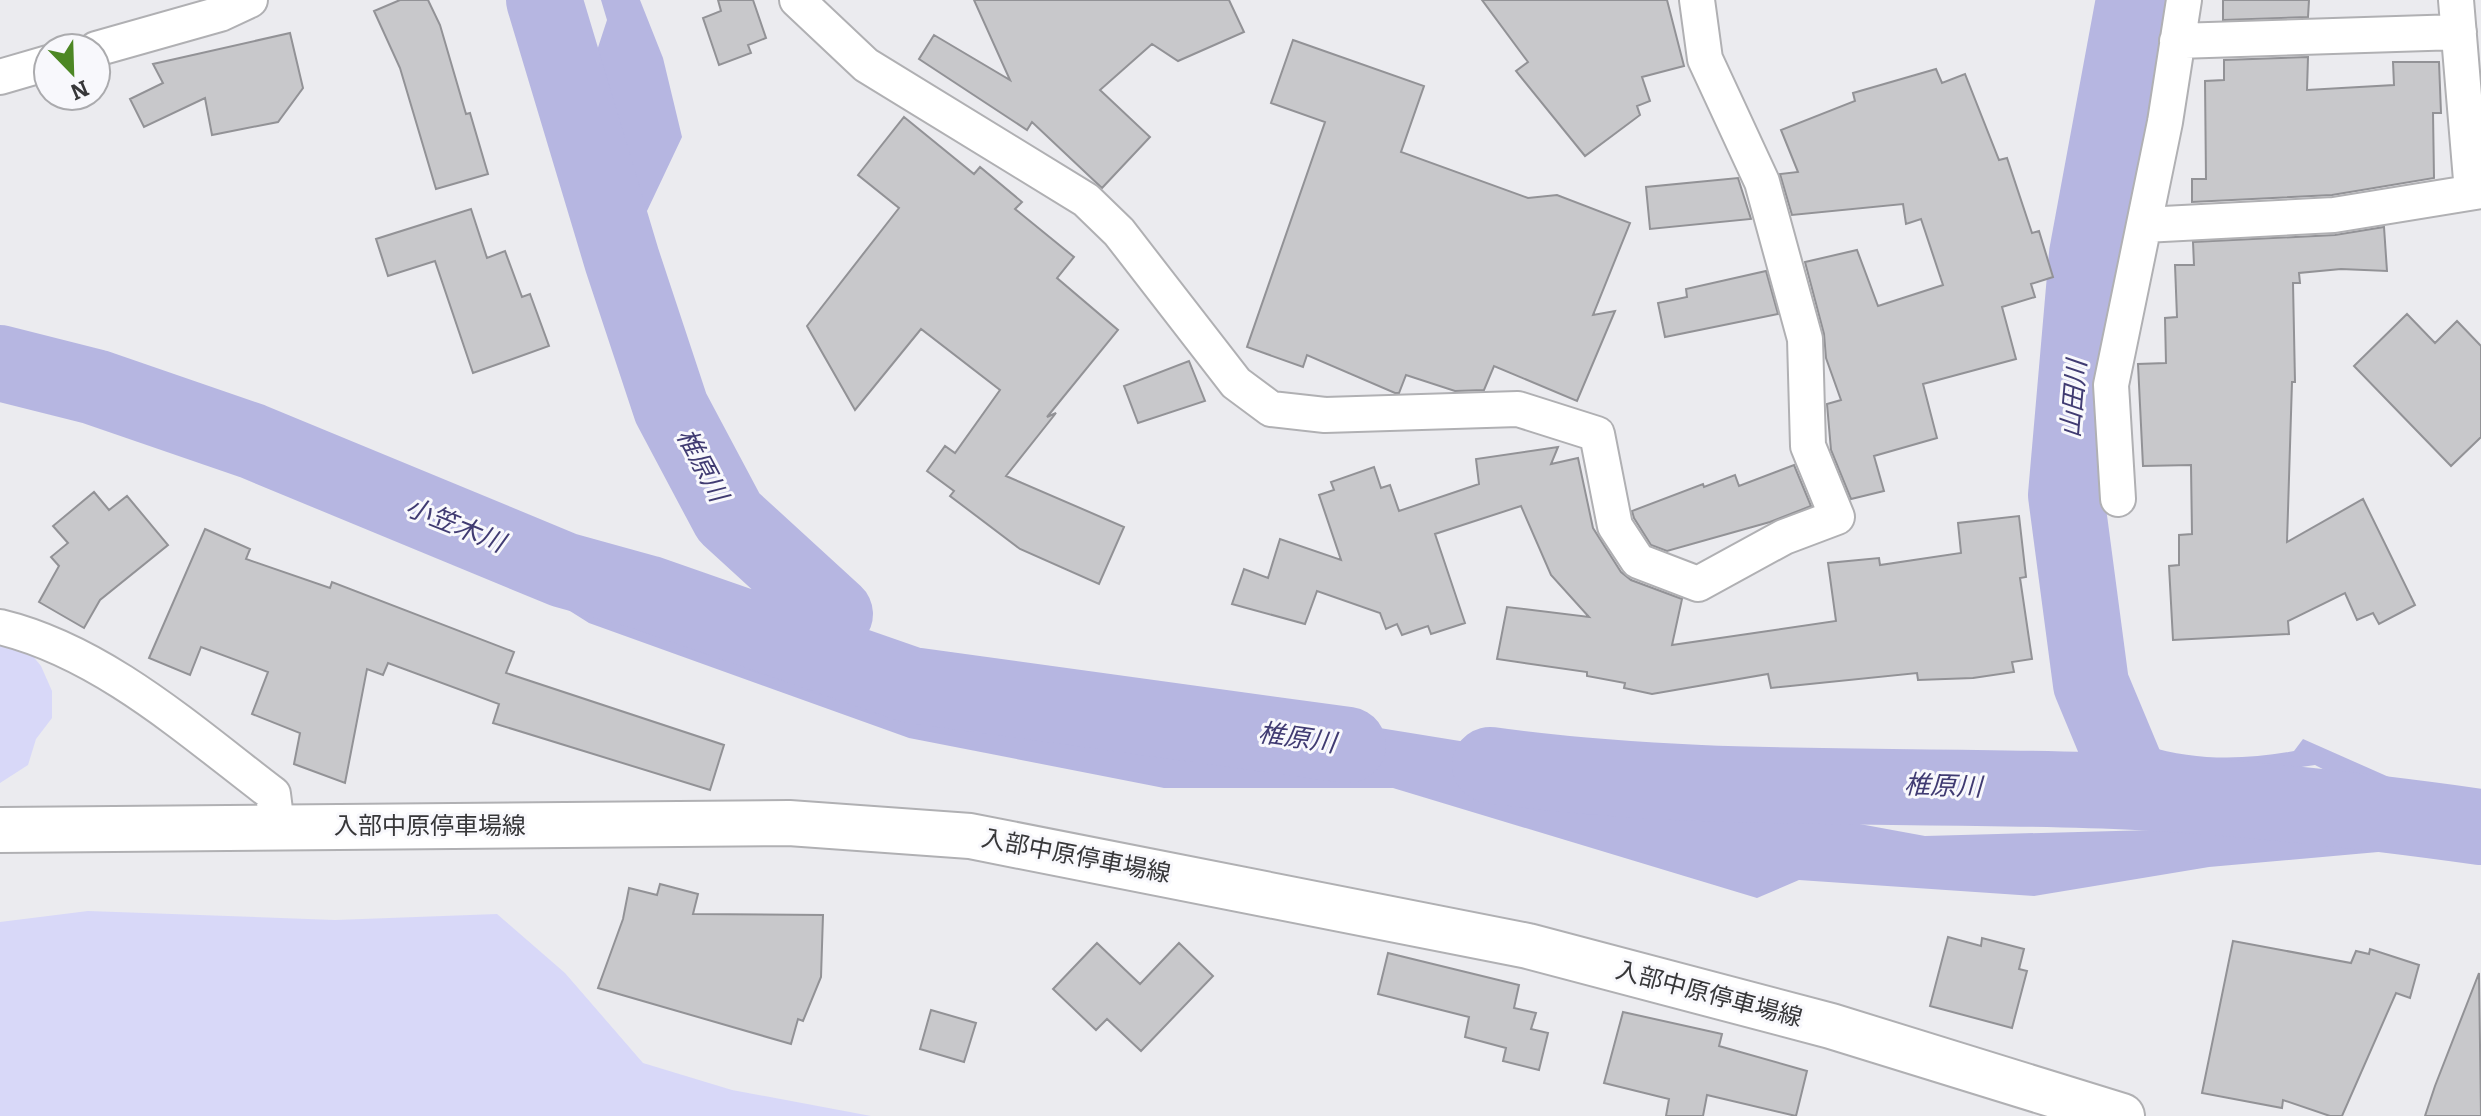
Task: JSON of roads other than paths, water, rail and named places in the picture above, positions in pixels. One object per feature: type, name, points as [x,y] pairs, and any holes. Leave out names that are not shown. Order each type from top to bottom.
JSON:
[{"type":"main road","name":"入部中原停車場線","points":[[0,830],[789,823],[970,836],[1125,864],[1528,946],[1831,1026],[2122,1116]]},
{"type":"street","points":[[112,44],[220,14],[250,0]]},
{"type":"street","points":[[797,0],[866,65],[1086,200],[1119,232],[1236,383],[1271,409],[1325,415],[1518,409],[1597,434],[1615,526],[1638,561],[1698,584],[1784,537],[1837,517],[1808,446],[1805,339],[1762,182],[1705,59],[1697,0]]},
{"type":"street","points":[[2118,499],[2111,385],[2144,225],[2184,0]]},
{"type":"street","points":[[2144,225],[2334,215],[2476,192],[2457,16],[2177,41]]},
{"type":"street","points":[[0,77],[32,68]]},
{"type":"street","points":[[0,627],[33,635],[139,692],[273,794],[277,826]]},
{"type":"water","points":[[601,0],[640,0],[663,58],[682,137],[638,230],[658,389],[719,484],[826,595],[937,700],[1026,730],[1044,721],[1166,742],[1234,738],[1274,713],[1318,718],[1466,742],[1646,789],[1699,788],[1816,816],[1925,836],[2228,828],[2388,803],[2315,765],[2219,779],[2154,779],[2107,717],[2137,718],[2147,746],[2165,751],[2220,758],[2258,756],[2294,751],[2303,739],[2425,793],[2481,799],[2481,848],[2423,848],[2209,867],[2034,896],[1799,880],[1757,898],[1393,788],[1164,788],[909,738],[589,623],[446,533],[593,608],[692,641],[710,641],[857,681],[815,614],[652,412],[604,270],[620,151],[587,81],[607,20]]},
{"type":"waterway","name":"椎原川","points":[[544,0],[622,260],[671,408],[729,517],[835,614]]},
{"type":"waterway","name":"山田川","points":[[2134,0],[2087,254],[2066,495],[2091,684],[2136,792]]},
{"type":"waterway","name":"小笠木川","points":[[0,363],[95,387],[252,441],[564,570],[647,593],[911,685],[1348,745]]},
{"type":"waterway","name":"椎原川","points":[[1490,765],[1570,774],[1732,784],[2137,792],[2309,806],[2481,827]]}]
